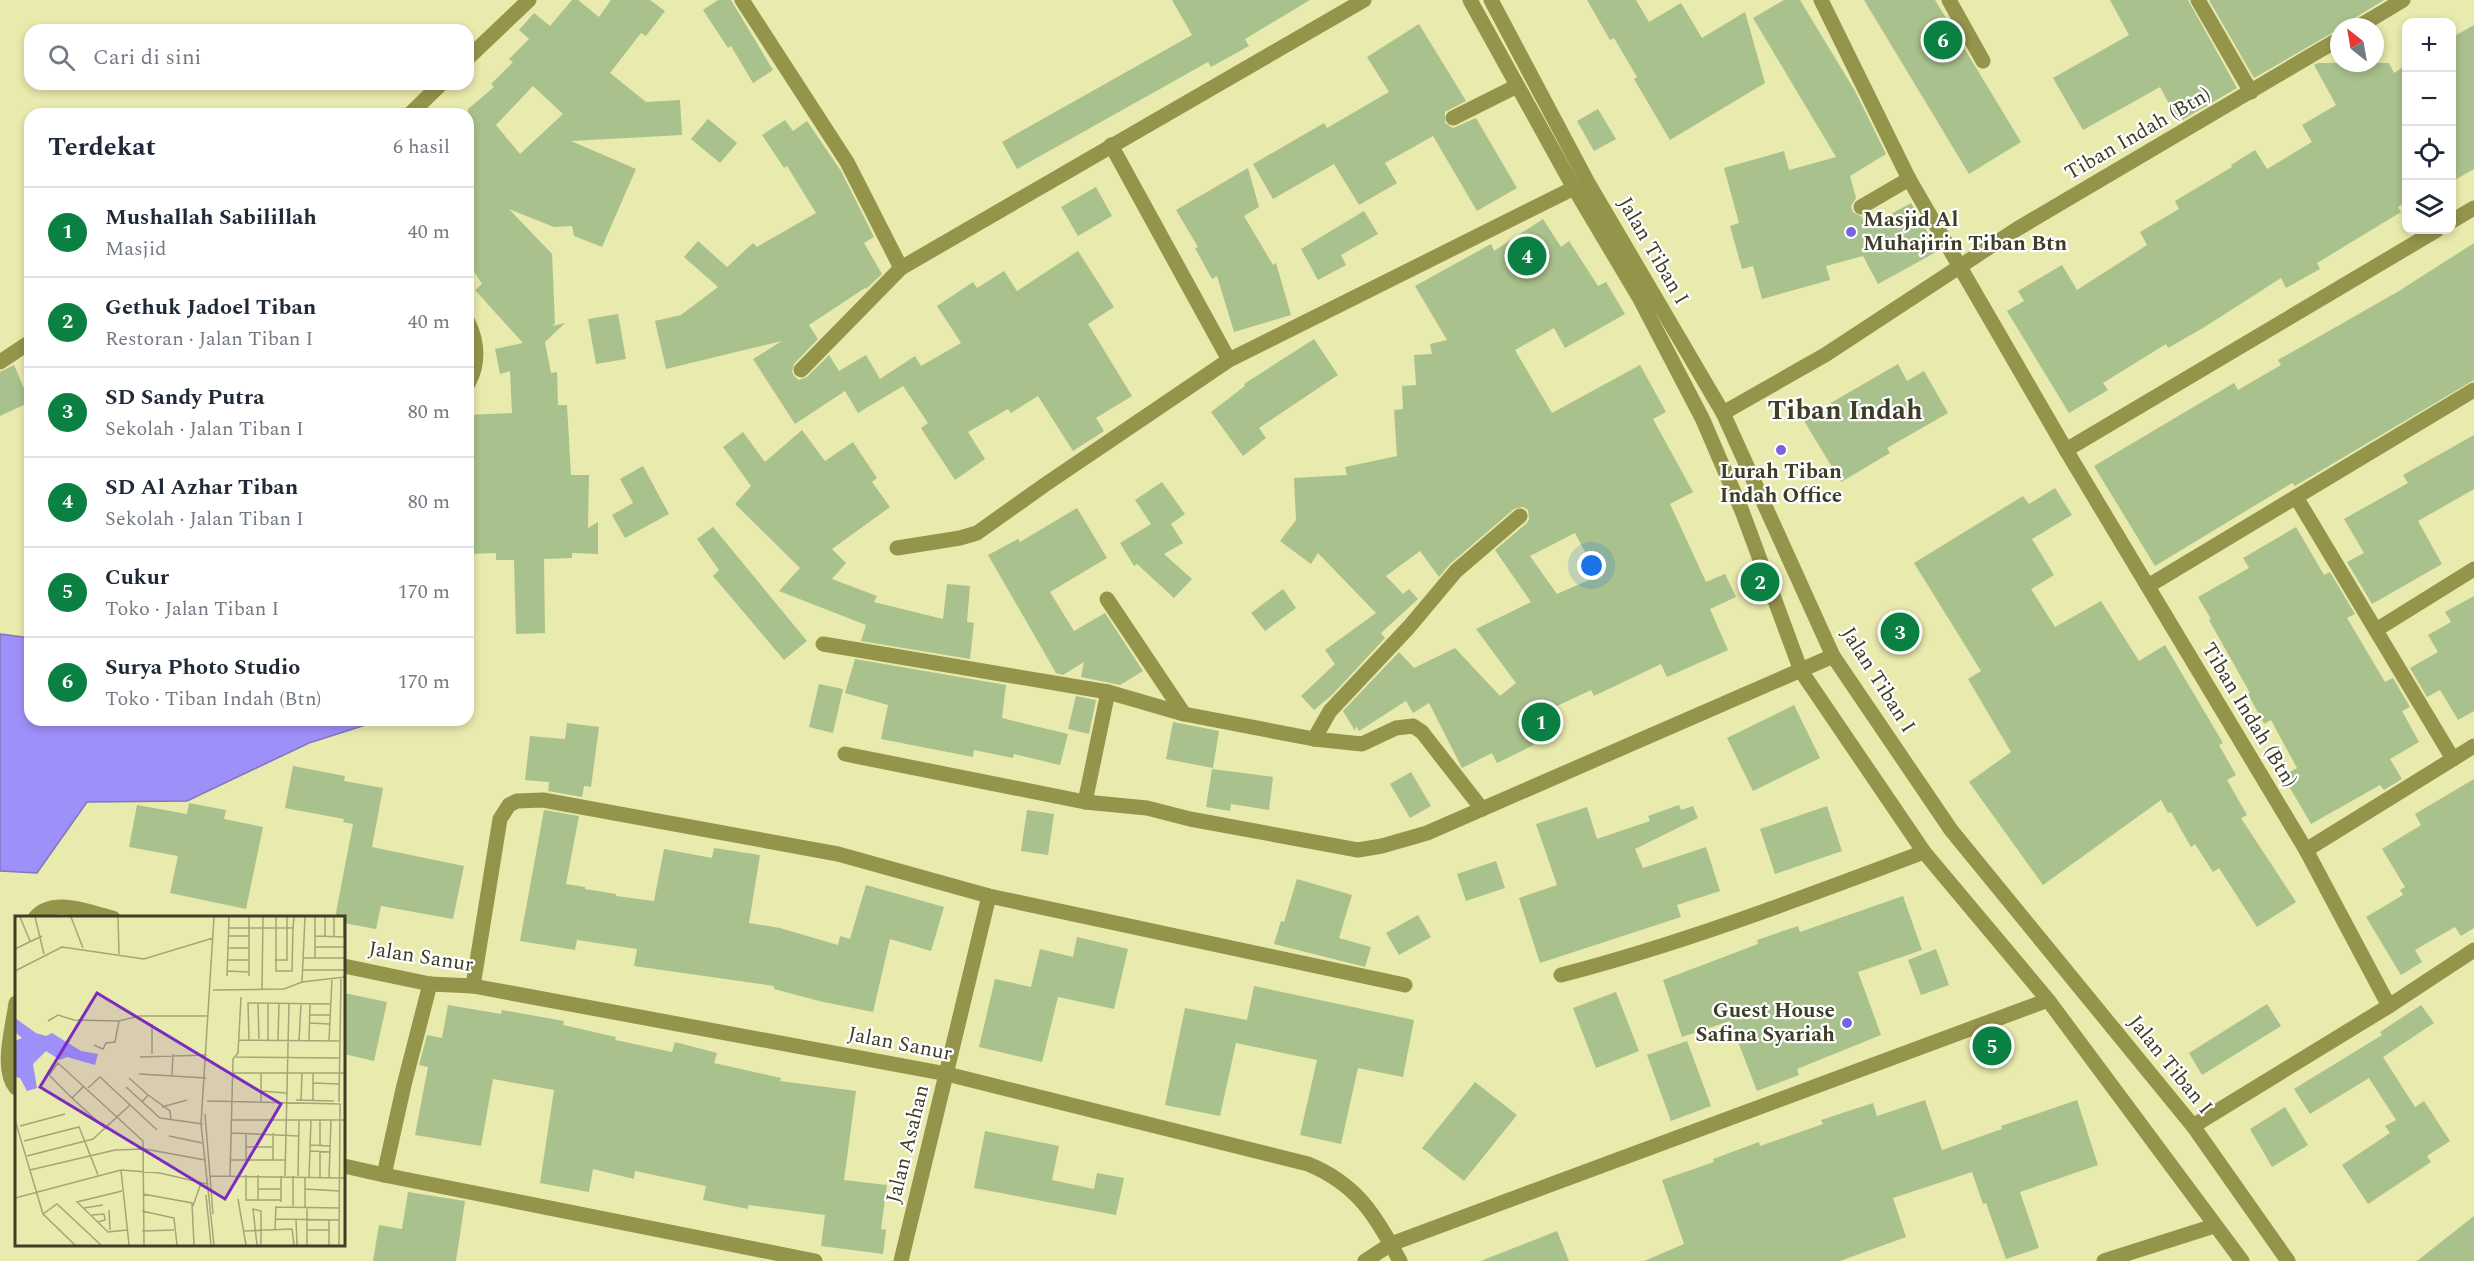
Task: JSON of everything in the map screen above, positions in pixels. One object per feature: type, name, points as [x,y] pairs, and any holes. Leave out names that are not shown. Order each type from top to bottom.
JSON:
[{"type":"street","points":[[474,52],[529,0]]},
{"type":"street","points":[[742,0],[847,162],[901,268]]},
{"type":"street","points":[[801,370],[901,268],[1365,0]]},
{"type":"street","name":"Jalan Tiban I","points":[[1470,0],[1574,188],[1640,299],[1703,420],[1742,511],[1801,670],[1924,852],[2048,1000],[2242,1261]]},
{"type":"street","name":"Jalan Tiban I","points":[[1491,0],[1587,180],[1723,413],[1833,656],[1951,830],[2193,1126],[2288,1261]]},
{"type":"street","name":"Tiban Indah (Btn)","points":[[1821,0],[1909,179],[2066,450],[2306,850],[2389,1006]]},
{"type":"street","points":[[1949,0],[1983,61]]},
{"type":"street","points":[[2198,0],[2252,92]]},
{"type":"street","points":[[2373,18],[2403,0]]},
{"type":"street","name":"Tiban Indah (Btn)","points":[[1723,413],[1825,356],[2017,229],[2330,44]]},
{"type":"street","points":[[1453,118],[1517,86]]},
{"type":"street","points":[[416,108],[435,90]]},
{"type":"street","points":[[1111,145],[1229,360]]},
{"type":"street","points":[[1861,207],[1909,179]]},
{"type":"street","points":[[897,548],[977,533],[1229,360],[1574,188]]},
{"type":"street","points":[[2456,218],[2474,208]]},
{"type":"street","points":[[2066,450],[2430,234]]},
{"type":"street","points":[[474,343],[477,354],[474,370]]},
{"type":"street","points":[[0,362],[24,346]]},
{"type":"street","points":[[2148,586],[2474,390]]},
{"type":"street","points":[[2296,497],[2453,759]]},
{"type":"street","points":[[1314,739],[1330,711],[1409,627],[1456,571],[1520,516]]},
{"type":"street","points":[[2376,630],[2474,569]]},
{"type":"street","points":[[1107,599],[1184,714]]},
{"type":"street","points":[[823,644],[1108,692],[1184,714],[1314,739],[1362,744],[1396,728],[1413,726],[1422,732],[1482,810]]},
{"type":"street","points":[[845,754],[1085,802],[1147,808],[1190,819],[1358,850],[1382,846],[1427,833],[1833,656]]},
{"type":"street","points":[[1085,802],[1108,692]]},
{"type":"street","points":[[2306,850],[2474,746]]},
{"type":"street","points":[[473,986],[500,819],[509,805],[517,801],[543,800],[838,854],[989,896],[1405,985]]},
{"type":"street","points":[[1561,975],[1632,957],[1755,916],[1924,852]]},
{"type":"street","name":"Jalan Asahan","points":[[901,1261],[989,896]]},
{"type":"street","points":[[38,916],[48,908],[60,906],[104,916]]},
{"type":"street","points":[[2193,1126],[2389,1006],[2474,950]]},
{"type":"street","name":"Jalan Sanur","points":[[345,966],[430,984],[473,986],[947,1074],[1308,1164],[1330,1173],[1352,1190],[1373,1215],[1400,1261]]},
{"type":"street","points":[[384,1175],[430,984]]},
{"type":"street","points":[[1365,1261],[1391,1244],[2048,1000]]},
{"type":"street","points":[[15,1010],[7,1064],[10,1081],[15,1087]]},
{"type":"street","points":[[345,1166],[815,1261]]},
{"type":"street","points":[[2104,1261],[2151,1254],[2214,1226]]},
{"type":"shaded area","points":[[0,634],[24,637],[24,726],[362,726],[309,743],[187,801],[87,802],[37,873],[0,871]]},
{"type":"building","points":[[572,0],[578,0],[599,17],[611,0],[650,0],[665,11],[646,36],[641,33],[610,73],[646,102],[680,100],[682,135],[571,141],[636,169],[602,247],[574,236],[572,226],[554,227],[509,209],[552,254],[555,323],[552,326],[565,323],[545,342],[551,373],[557,372],[558,405],[567,405],[571,475],[589,475],[588,528],[598,522],[598,554],[572,553],[572,558],[544,559],[545,633],[516,634],[514,560],[496,560],[496,553],[474,554],[474,415],[512,413],[510,371],[500,374],[495,349],[523,343],[475,290],[482,284],[474,271],[474,108],[469,108],[494,87],[491,84],[513,62],[509,59],[529,39],[519,30],[534,13],[550,26]],"holes":[[[533,86],[563,114],[520,154],[496,125]]]},
{"type":"building","points":[[718,0],[731,0],[773,70],[753,83],[731,46],[728,48],[703,10]]},
{"type":"building","points":[[1172,0],[1310,0],[1245,39],[1249,46],[1211,67],[1208,62],[1017,169],[1002,142],[1192,35]]},
{"type":"building","points":[[1587,0],[1636,0],[1649,22],[1681,3],[1702,38],[1745,12],[1765,83],[1670,140],[1634,79],[1637,77],[1614,38],[1610,40]]},
{"type":"building","points":[[1784,0],[1800,0],[1855,91],[1886,154],[1850,176],[1856,198],[1851,206],[1853,212],[1862,217],[1865,228],[1911,203],[1938,251],[1878,284],[1863,256],[1826,266],[1830,280],[1762,299],[1753,266],[1742,269],[1730,226],[1739,223],[1724,168],[1784,151],[1789,170],[1836,157],[1753,18]]},
{"type":"building","points":[[1864,0],[1935,0],[2021,142],[1969,174]]},
{"type":"building","points":[[2110,0],[2188,0],[2237,88],[2179,122],[2160,87],[2083,130],[2053,78],[2129,35]]},
{"type":"building","points":[[2209,0],[2384,0],[2355,18],[2330,18],[2330,34],[2254,78]]},
{"type":"building","points":[[1419,24],[1466,101],[1445,112],[1445,123],[1453,128],[1476,118],[1517,188],[1477,211],[1433,136],[1385,163],[1397,183],[1359,205],[1334,164],[1273,199],[1253,164],[1324,123],[1327,128],[1389,92],[1367,57]]},
{"type":"building","points":[[2474,25],[2474,169],[2456,179],[2456,72],[2456,35]]},
{"type":"building","points":[[2330,63],[2330,72],[2384,72],[2384,63],[2389,63],[2394,73],[2402,68],[2402,204],[2398,207],[2401,212],[2317,263],[2320,269],[2286,288],[2281,278],[2203,328],[2168,348],[2166,344],[2103,383],[2108,390],[2069,413],[2007,311],[2024,301],[2018,291],[2062,265],[2077,290],[2147,245],[2140,232],[2179,209],[2175,201],[2232,167],[2231,165],[2255,150],[2267,169],[2312,142],[2302,125],[2336,105],[2314,65]]},
{"type":"building","points":[[1598,109],[1616,139],[1594,151],[1577,121]]},
{"type":"building","points":[[708,119],[737,143],[720,163],[691,139]]},
{"type":"building","points":[[785,120],[793,131],[807,121],[841,171],[874,237],[864,243],[882,274],[866,289],[809,325],[818,339],[794,364],[792,372],[795,377],[799,380],[807,377],[829,355],[839,371],[866,355],[880,379],[915,356],[921,366],[961,343],[937,306],[973,282],[977,288],[1004,271],[1017,291],[1078,251],[1114,307],[1088,324],[1132,396],[1096,418],[1104,431],[1073,451],[1038,396],[1011,413],[1008,409],[968,432],[985,459],[955,480],[921,428],[928,423],[903,386],[858,413],[845,391],[795,424],[753,359],[782,341],[666,369],[655,321],[681,315],[718,287],[684,257],[698,241],[727,267],[753,243],[757,247],[816,213],[787,166],[784,168],[762,135]]},
{"type":"building","points":[[1248,168],[1259,207],[1244,216],[1273,265],[1276,263],[1291,315],[1234,332],[1217,276],[1212,279],[1195,248],[1198,247],[1176,210]]},
{"type":"building","points":[[1096,187],[1112,216],[1078,236],[1061,207]]},
{"type":"building","points":[[1364,211],[1378,234],[1341,255],[1346,265],[1318,280],[1301,249]]},
{"type":"building","points":[[1543,219],[1561,247],[1569,241],[1598,286],[1606,282],[1625,314],[1565,348],[1554,328],[1515,350],[1552,413],[1640,365],[1666,412],[1653,419],[1693,492],[1670,504],[1706,582],[1725,574],[1736,597],[1710,609],[1728,650],[1667,677],[1661,664],[1594,696],[1591,690],[1523,722],[1534,745],[1497,763],[1492,753],[1462,768],[1429,703],[1413,713],[1406,701],[1359,731],[1356,726],[1355,731],[1343,711],[1399,652],[1414,668],[1455,648],[1500,696],[1516,683],[1476,629],[1531,602],[1495,550],[1527,523],[1528,510],[1523,507],[1514,509],[1450,564],[1439,577],[1420,551],[1386,576],[1403,594],[1409,589],[1418,599],[1381,633],[1385,638],[1333,694],[1314,710],[1301,696],[1335,664],[1325,650],[1376,613],[1318,553],[1311,564],[1280,541],[1296,520],[1294,478],[1347,475],[1345,467],[1397,456],[1394,410],[1403,409],[1402,386],[1416,385],[1414,355],[1432,354],[1430,344],[1447,340],[1415,286],[1491,244],[1494,251]],"holes":[[[1575,533],[1598,576],[1557,594],[1530,556]]]},
{"type":"building","points":[[2474,243],[2474,380],[2295,486],[2292,483],[2155,566],[2094,466],[2234,383],[2238,390],[2281,365],[2278,360],[2399,291]]},
{"type":"building","points":[[618,314],[626,359],[596,364],[588,319]]},
{"type":"building","points":[[1314,339],[1338,375],[1259,428],[1266,438],[1243,456],[1211,412],[1245,386],[1244,384]]},
{"type":"building","points":[[1898,364],[1907,381],[1924,371],[1948,413],[1887,448],[1890,453],[1841,482],[1803,419]]},
{"type":"building","points":[[14,365],[24,388],[24,405],[0,416],[0,372]]},
{"type":"building","points":[[802,430],[825,461],[853,442],[877,478],[872,482],[890,507],[832,549],[846,563],[832,579],[877,596],[874,602],[943,619],[947,584],[970,586],[967,622],[974,623],[970,659],[861,641],[866,625],[779,591],[800,568],[735,504],[751,486],[723,447],[743,432],[765,462]]},
{"type":"building","points":[[2474,435],[2474,489],[2418,521],[2442,564],[2372,604],[2347,562],[2364,553],[2344,519],[2408,483],[2403,475]]},
{"type":"building","points":[[643,466],[669,514],[625,538],[612,515],[633,503],[620,479]]},
{"type":"building","points":[[1162,482],[1185,514],[1171,524],[1183,543],[1164,554],[1192,579],[1174,598],[1137,564],[1134,566],[1120,543],[1151,524],[1135,500]]},
{"type":"building","points":[[2055,488],[2072,515],[2032,539],[2054,575],[2031,589],[2055,627],[2101,601],[2139,661],[2165,645],[2223,743],[2219,745],[2236,775],[2227,780],[2247,815],[2241,818],[2296,902],[2257,927],[2219,868],[2213,872],[2195,844],[2191,847],[2171,812],[2168,813],[2161,800],[2043,885],[1969,782],[2011,752],[1968,679],[1981,671],[1914,563],[2023,496],[2029,504]]},
{"type":"building","points":[[1077,508],[1107,558],[1050,592],[1074,631],[1105,613],[1143,671],[1120,685],[1081,677],[1084,662],[1063,675],[1056,673],[988,555],[1018,539],[1020,542]]},
{"type":"building","points":[[713,527],[807,641],[784,660],[713,576],[719,570],[697,539]]},
{"type":"building","points":[[2296,527],[2324,575],[2330,572],[2355,614],[2347,618],[2385,682],[2393,678],[2410,707],[2402,711],[2419,742],[2390,759],[2402,779],[2384,790],[2380,785],[2311,824],[2283,776],[2297,768],[2271,720],[2264,724],[2248,694],[2250,693],[2198,597],[2249,568],[2243,558]]},
{"type":"building","points":[[1283,589],[1296,608],[1265,631],[1251,613]]},
{"type":"building","points":[[2474,596],[2474,711],[2458,720],[2440,690],[2427,697],[2410,668],[2438,652],[2428,635],[2451,622],[2445,612]]},
{"type":"building","points":[[855,659],[1006,685],[1002,718],[1068,734],[1060,765],[1014,754],[1013,758],[974,750],[973,757],[881,739],[888,705],[845,693]]},
{"type":"building","points":[[819,684],[843,689],[833,733],[809,727]]},
{"type":"building","points":[[1076,696],[1096,700],[1089,734],[1068,729]]},
{"type":"building","points":[[1794,705],[1820,758],[1753,791],[1727,738]]},
{"type":"building","points":[[1173,722],[1219,731],[1213,768],[1166,759]]},
{"type":"building","points":[[567,723],[599,727],[591,787],[584,786],[582,797],[548,791],[549,782],[525,780],[530,736],[565,739]]},
{"type":"building","points":[[293,766],[345,776],[344,781],[383,788],[372,847],[464,866],[453,919],[381,906],[376,929],[345,923],[345,916],[335,916],[353,824],[343,822],[344,819],[285,808]]},
{"type":"building","points":[[1212,769],[1273,777],[1269,810],[1231,804],[1230,811],[1206,807]]},
{"type":"building","points":[[1411,772],[1431,806],[1410,818],[1390,784]]},
{"type":"building","points":[[2474,779],[2474,928],[2461,936],[2455,927],[2415,950],[2422,962],[2401,975],[2366,917],[2403,895],[2400,890],[2405,887],[2382,849],[2421,825],[2415,814]]},
{"type":"building","points":[[189,803],[226,810],[224,819],[263,827],[246,909],[170,893],[178,856],[129,847],[137,805],[187,814]]},
{"type":"building","points":[[1679,805],[1681,810],[1693,806],[1698,818],[1635,849],[1643,868],[1706,847],[1720,891],[1677,905],[1681,917],[1540,963],[1519,898],[1557,885],[1536,824],[1587,807],[1597,839],[1650,821],[1648,816]]},
{"type":"building","points":[[1827,806],[1842,851],[1775,874],[1760,829]]},
{"type":"building","points":[[544,810],[579,816],[566,884],[616,894],[616,896],[654,901],[664,849],[712,858],[714,848],[760,855],[749,923],[780,928],[838,945],[840,936],[850,939],[866,885],[944,907],[931,951],[890,939],[873,1012],[819,1001],[774,989],[774,986],[634,966],[637,949],[577,940],[575,950],[520,941]]},
{"type":"building","points":[[1027,810],[1054,814],[1048,855],[1021,851]]},
{"type":"building","points":[[1496,861],[1505,888],[1466,901],[1457,874]]},
{"type":"building","points":[[1297,879],[1352,895],[1339,938],[1371,947],[1365,967],[1274,944],[1281,921],[1284,922]]},
{"type":"building","points":[[1903,896],[1922,950],[1858,972],[1881,1035],[1797,1069],[1799,1075],[1757,1091],[1730,1021],[1682,1037],[1663,980],[1758,944],[1757,940],[1798,926],[1800,932]]},
{"type":"building","points":[[1418,915],[1431,937],[1399,955],[1386,933]]},
{"type":"building","points":[[1077,937],[1128,949],[1114,1009],[1058,997],[1042,1062],[979,1047],[995,979],[1031,987],[1040,949],[1073,957]]},
{"type":"building","points":[[1936,949],[1949,985],[1921,995],[1908,960]]},
{"type":"building","points":[[1254,986],[1414,1020],[1403,1077],[1358,1068],[1341,1144],[1300,1135],[1317,1060],[1236,1043],[1220,1116],[1165,1105],[1185,1008],[1247,1020]]},
{"type":"building","points":[[1616,992],[1639,1051],[1596,1068],[1573,1008]]},
{"type":"building","points":[[345,993],[387,1002],[374,1061],[345,1054]]},
{"type":"building","points":[[2267,1004],[2281,1026],[2202,1075],[2189,1053]]},
{"type":"building","points":[[448,1005],[501,1014],[502,1010],[564,1021],[563,1025],[616,1037],[615,1040],[672,1052],[675,1042],[717,1053],[714,1063],[781,1078],[780,1081],[856,1091],[844,1180],[887,1185],[881,1229],[886,1230],[883,1254],[821,1246],[825,1215],[748,1205],[748,1209],[703,1200],[706,1186],[635,1171],[634,1179],[593,1169],[589,1192],[540,1183],[554,1090],[493,1079],[481,1146],[415,1135],[428,1067],[419,1065],[427,1035],[442,1038]]},
{"type":"building","points":[[2421,1005],[2434,1023],[2383,1057],[2415,1107],[2424,1101],[2450,1141],[2427,1156],[2431,1162],[2368,1204],[2342,1165],[2390,1133],[2385,1126],[2396,1120],[2369,1078],[2310,1114],[2294,1089],[2382,1035],[2380,1032]]},
{"type":"building","points":[[1687,1041],[1711,1106],[1671,1121],[1647,1055]]},
{"type":"building","points":[[1475,1082],[1517,1115],[1464,1181],[1422,1148]]},
{"type":"building","points":[[1925,1100],[1942,1150],[2002,1129],[2001,1126],[2077,1100],[2098,1165],[2020,1192],[2039,1248],[2006,1259],[1972,1172],[1893,1198],[1906,1237],[1840,1261],[1644,1261],[1684,1244],[1662,1180],[1714,1162],[1713,1159],[1759,1142],[1760,1146],[1823,1124],[1821,1120],[1873,1103],[1877,1116]]},
{"type":"building","points":[[2285,1107],[2308,1145],[2272,1167],[2250,1129]]},
{"type":"building","points":[[985,1131],[1059,1146],[1052,1180],[1094,1189],[1097,1173],[1124,1178],[1116,1215],[974,1188]]},
{"type":"building","points":[[408,1192],[465,1201],[456,1261],[373,1261],[379,1225],[402,1229]]},
{"type":"building","points":[[2474,1216],[2474,1261],[2417,1261]]},
{"type":"building","points":[[1557,1231],[1569,1261],[1483,1261],[1483,1260]]},
{"type":"place","name":"Surya Photo Studio","points":[[1943,40]]},
{"type":"place","name":"Masjid Al Muhajirin Tiban Btn","points":[[1851,232]]},
{"type":"place","name":"SD Al Azhar Tiban","points":[[1527,256]]},
{"type":"place","name":"Lurah Tiban Indah Office","points":[[1781,450]]},
{"type":"place","name":"Gethuk Jadoel Tiban","points":[[1760,582]]},
{"type":"place","name":"SD Sandy Putra","points":[[1900,632]]},
{"type":"place","name":"Mushallah Sabilillah","points":[[1541,722]]},
{"type":"place","name":"Guest House Safina Syariah","points":[[1847,1023]]},
{"type":"place","name":"Cukur","points":[[1992,1046]]},
{"type":"district","name":"Tiban Indah","points":[[1845,411]]}]
